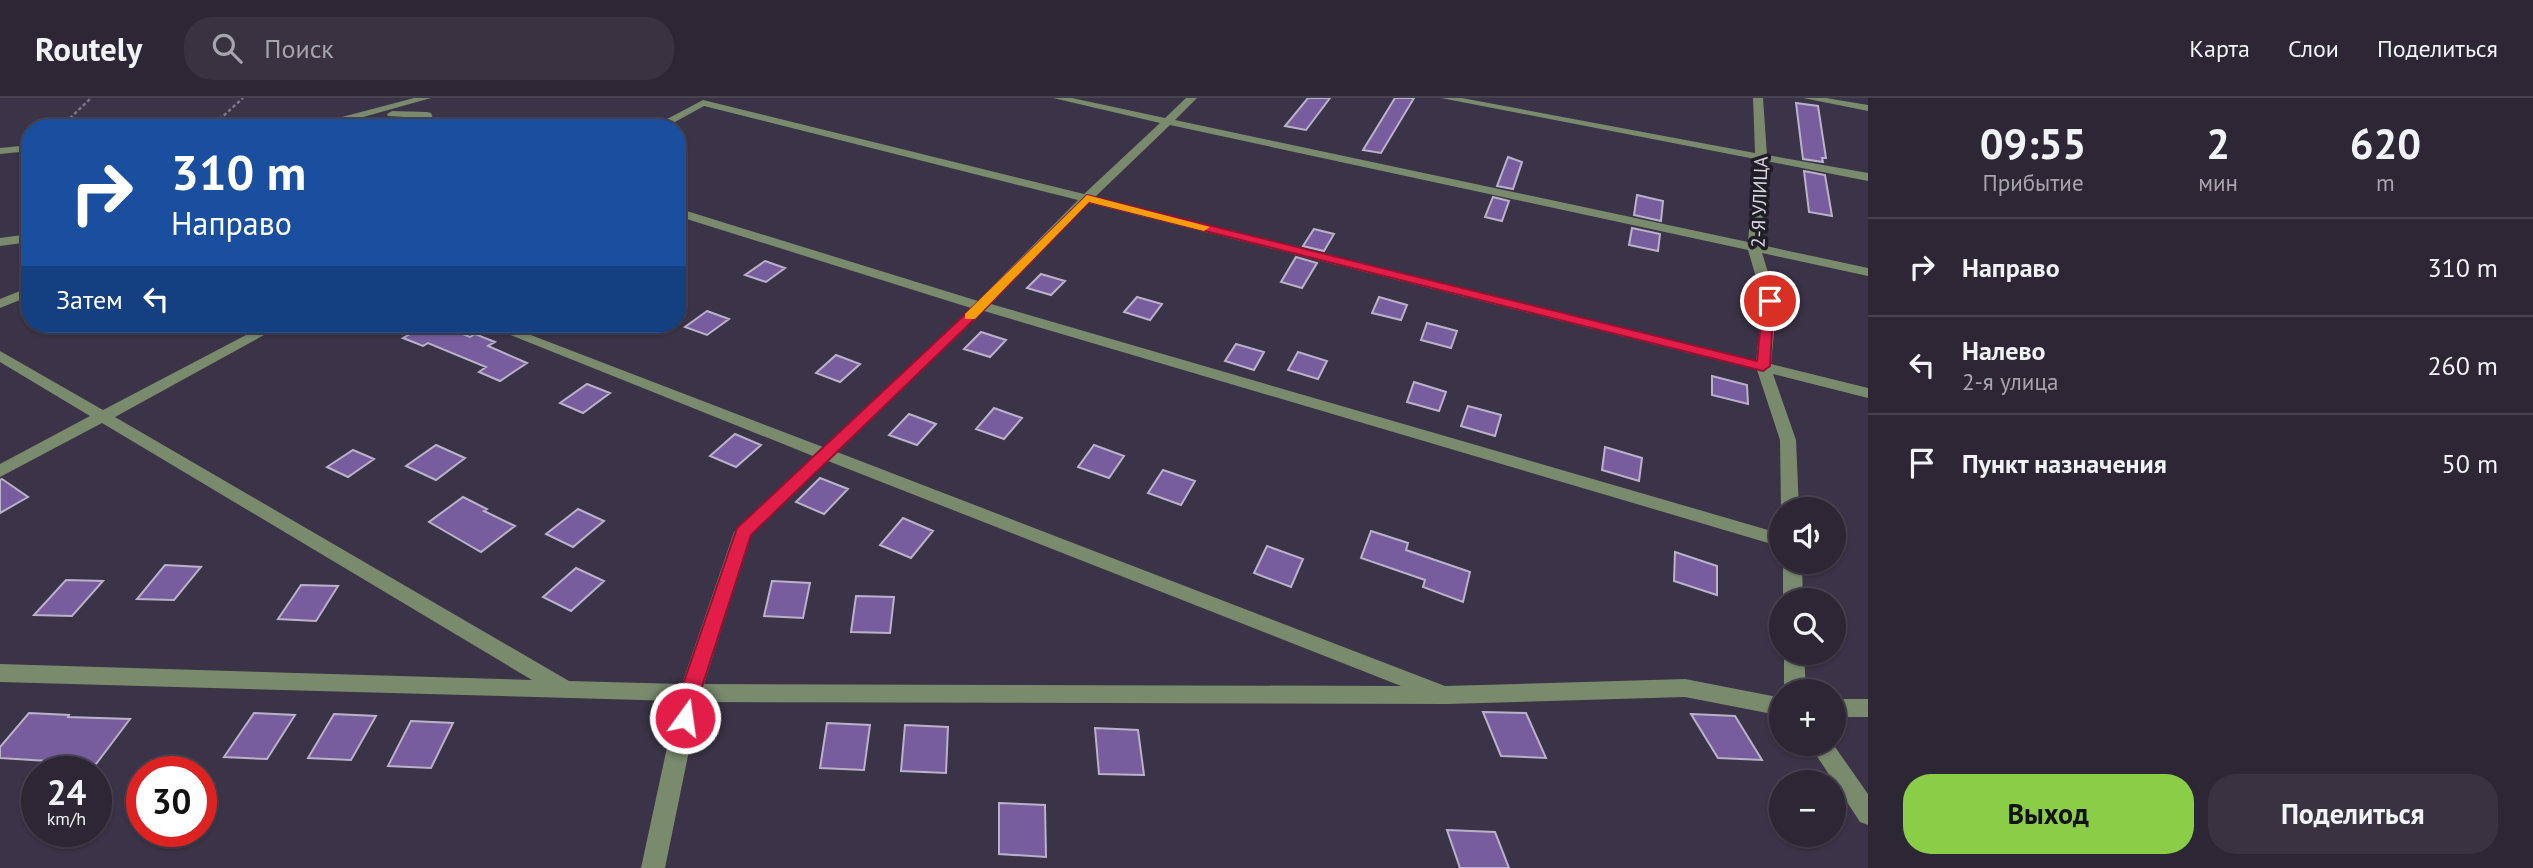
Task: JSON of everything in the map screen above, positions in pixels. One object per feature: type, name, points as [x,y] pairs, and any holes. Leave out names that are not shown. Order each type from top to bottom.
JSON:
[{"type":"street","points":[[360,116],[426,98]]},
{"type":"street","points":[[1058,98],[1868,272]]},
{"type":"street","points":[[653,868],[690,693],[743,532],[981,306],[1087,198],[1192,98]]},
{"type":"street","points":[[1446,98],[1868,177]]},
{"type":"street","name":"2-Я УЛИЦА","points":[[1758,98],[1761,156],[1754,247],[1770,301],[1763,366],[1788,440],[1790,497]]},
{"type":"street","points":[[1808,98],[1868,108]]},
{"type":"street","points":[[672,119],[703,103],[1868,393]]},
{"type":"street","points":[[331,119],[406,112],[427,115],[428,119]]},
{"type":"street","points":[[0,151],[21,149]]},
{"type":"street","points":[[686,215],[981,306],[1769,537]]},
{"type":"street","points":[[0,242],[21,239]]},
{"type":"street","points":[[0,304],[21,295]]},
{"type":"street","points":[[0,471],[260,333]]},
{"type":"street","points":[[513,333],[1447,695]]},
{"type":"street","points":[[0,356],[565,689]]},
{"type":"street","points":[[0,673],[690,693],[1447,695],[1685,688],[1769,704]]},
{"type":"street","points":[[1846,708],[1868,708]]},
{"type":"street","points":[[1828,756],[1868,814]]},
{"type":"path","points":[[72,119],[79,104],[91,98]]},
{"type":"path","points":[[220,119],[243,98]]},
{"type":"building","points":[[1308,98],[1330,98],[1306,130],[1285,126]]},
{"type":"building","points":[[1395,98],[1414,98],[1381,153],[1363,150]]},
{"type":"building","points":[[1796,103],[1818,106],[1826,158],[1822,158],[1823,162],[1803,159]]},
{"type":"building","points":[[1508,157],[1522,162],[1513,189],[1497,186]]},
{"type":"building","points":[[1804,171],[1825,175],[1832,216],[1809,212]]},
{"type":"building","points":[[1637,195],[1663,201],[1661,221],[1634,215]]},
{"type":"building","points":[[1493,197],[1509,201],[1502,221],[1485,217]]},
{"type":"building","points":[[1632,228],[1660,234],[1658,251],[1629,245]]},
{"type":"building","points":[[1314,229],[1334,234],[1324,251],[1303,246]]},
{"type":"building","points":[[1296,257],[1317,263],[1302,288],[1281,282]]},
{"type":"building","points":[[765,261],[785,268],[766,282],[745,275]]},
{"type":"building","points":[[1041,274],[1065,281],[1051,295],[1027,288]]},
{"type":"building","points":[[1137,297],[1162,304],[1150,320],[1124,312]]},
{"type":"building","points":[[1379,297],[1407,305],[1401,320],[1372,313]]},
{"type":"building","points":[[707,311],[729,319],[707,335],[686,326]]},
{"type":"building","points":[[1427,323],[1457,331],[1451,348],[1421,340]]},
{"type":"building","points":[[981,332],[1006,340],[990,357],[964,349]]},
{"type":"building","points":[[412,333],[460,333],[470,337],[475,334],[495,342],[488,346],[527,363],[500,381],[479,372],[486,367],[428,343],[423,346],[403,338]]},
{"type":"building","points":[[1236,344],[1264,352],[1254,370],[1225,361]]},
{"type":"building","points":[[1298,352],[1327,361],[1318,379],[1288,370]]},
{"type":"building","points":[[836,355],[860,364],[840,382],[816,373]]},
{"type":"building","points":[[1712,376],[1747,385],[1748,404],[1712,395]]},
{"type":"building","points":[[1414,382],[1446,392],[1439,411],[1407,402]]},
{"type":"building","points":[[587,384],[610,393],[583,413],[560,403]]},
{"type":"building","points":[[1468,406],[1501,415],[1495,436],[1461,426]]},
{"type":"building","points":[[994,408],[1022,418],[1004,439],[976,429]]},
{"type":"building","points":[[909,414],[936,424],[917,445],[889,435]]},
{"type":"building","points":[[735,434],[761,445],[736,467],[710,456]]},
{"type":"building","points":[[436,445],[465,458],[436,480],[406,466]]},
{"type":"building","points":[[1094,445],[1124,456],[1109,478],[1078,467]]},
{"type":"building","points":[[1605,447],[1642,458],[1639,481],[1602,470]]},
{"type":"building","points":[[353,450],[374,459],[348,477],[327,467]]},
{"type":"building","points":[[1163,470],[1195,481],[1181,505],[1148,493]]},
{"type":"building","points":[[820,478],[848,489],[824,514],[796,502]]},
{"type":"building","points":[[0,480],[28,497],[0,513]]},
{"type":"building","points":[[463,497],[515,526],[481,552],[429,522]]},
{"type":"building","points":[[578,509],[604,521],[573,547],[546,534]]},
{"type":"building","points":[[903,518],[933,531],[911,558],[880,545]]},
{"type":"building","points":[[1371,531],[1408,543],[1406,550],[1470,572],[1463,602],[1423,587],[1425,580],[1361,558]]},
{"type":"building","points":[[1267,546],[1303,559],[1291,587],[1254,573]]},
{"type":"building","points":[[1675,552],[1717,566],[1717,595],[1674,581]]},
{"type":"building","points":[[165,565],[201,567],[174,600],[137,599]]},
{"type":"building","points":[[576,568],[604,581],[571,611],[543,597]]},
{"type":"building","points":[[66,580],[103,581],[72,616],[34,615]]},
{"type":"building","points":[[772,581],[810,583],[803,618],[764,616]]},
{"type":"building","points":[[301,585],[338,586],[316,621],[278,619]]},
{"type":"building","points":[[856,596],[894,597],[890,633],[851,632]]},
{"type":"building","points":[[1483,712],[1526,713],[1546,758],[1501,756]]},
{"type":"building","points":[[29,713],[130,719],[102,756],[0,758],[0,747]]},
{"type":"building","points":[[254,713],[295,715],[267,759],[224,757]]},
{"type":"building","points":[[334,714],[376,716],[351,760],[308,758]]},
{"type":"building","points":[[1691,714],[1735,716],[1762,760],[1718,758]]},
{"type":"building","points":[[411,721],[453,723],[431,768],[388,766]]},
{"type":"building","points":[[827,723],[870,725],[864,770],[820,768]]},
{"type":"building","points":[[905,725],[948,727],[946,773],[901,771]]},
{"type":"building","points":[[1095,728],[1138,730],[1144,775],[1099,774]]},
{"type":"building","points":[[999,803],[1045,805],[1046,857],[999,854]]},
{"type":"building","points":[[1447,830],[1495,832],[1509,868],[1460,868]]},
{"type":"slow traffic","points":[[970,316],[1087,198],[1204,227]]},
{"type":"route","points":[[685,718],[690,693],[743,532],[981,306],[1087,198],[1763,366],[1770,301]]}]
